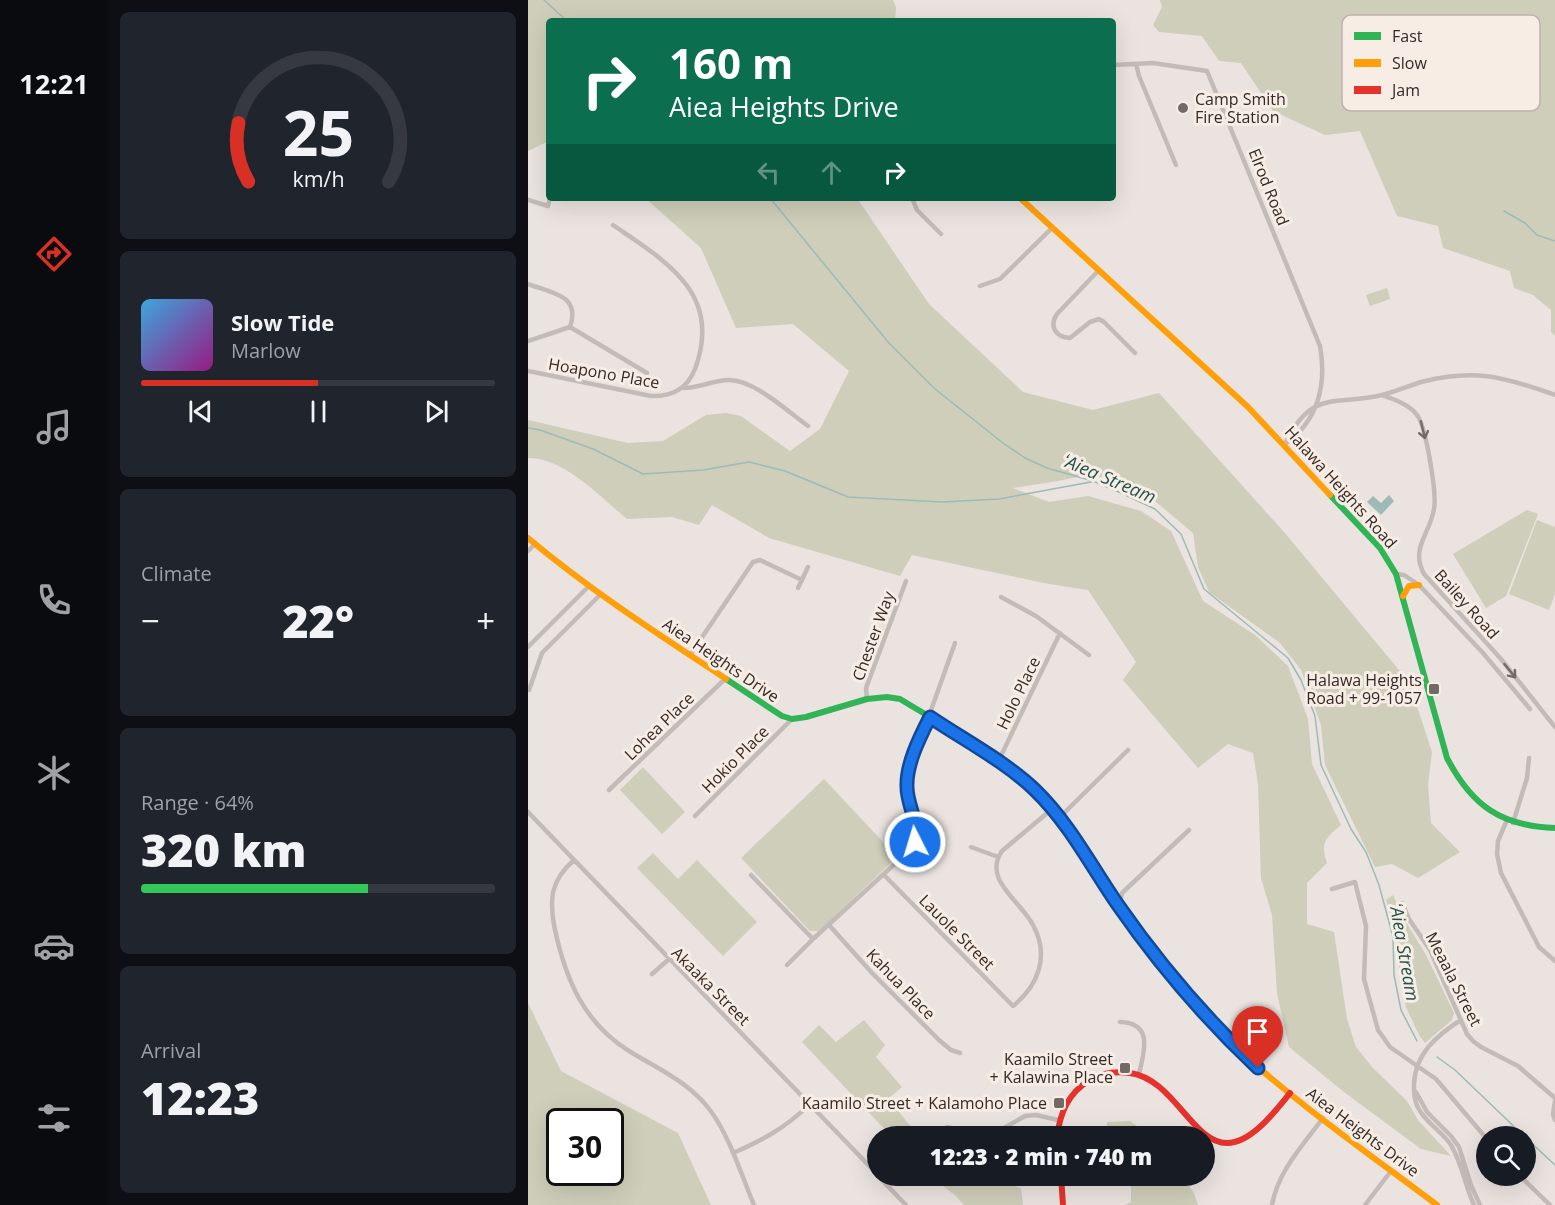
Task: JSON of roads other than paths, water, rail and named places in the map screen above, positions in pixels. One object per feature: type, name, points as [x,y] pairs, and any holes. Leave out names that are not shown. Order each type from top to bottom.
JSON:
[{"type":"street","name":"Elrod Road","points":[[1116,65],[1153,63],[1207,71],[1320,346],[1323,376],[1321,393],[1316,404]]},
{"type":"street","points":[[1136,64],[1176,165]]},
{"type":"street","points":[[528,200],[548,206],[549,201]]},
{"type":"street","points":[[913,201],[917,210],[941,234]]},
{"type":"street","name":"Halawa Heights Road","points":[[1023,201],[1248,407],[1285,444],[1380,549],[1396,574],[1443,745],[1453,772],[1475,800],[1495,815],[1530,827],[1555,828]]},
{"type":"street","name":"Hoapono Place","points":[[528,371],[662,397],[676,393],[684,387],[693,374],[703,335],[698,303],[674,269],[613,225]]},
{"type":"street","points":[[980,286],[1000,279],[1052,228]]},
{"type":"street","points":[[1099,270],[1057,314],[1053,320],[1056,334],[1063,338],[1070,338],[1090,322],[1099,320],[1104,322],[1135,353]]},
{"type":"street","points":[[528,284],[566,300],[572,306],[574,314],[570,327]]},
{"type":"street","points":[[528,341],[570,327],[647,373]]},
{"type":"street","points":[[1285,444],[1292,430],[1316,404],[1381,395],[1419,383],[1461,374],[1488,375],[1517,381],[1555,395]]},
{"type":"street","points":[[684,387],[728,380],[742,381],[808,426]]},
{"type":"street","name":"Bailey Road","points":[[1381,395],[1393,399],[1416,413],[1424,429],[1435,496],[1434,511],[1420,545],[1419,565],[1424,574],[1501,659],[1555,728]]},
{"type":"street","name":"Aiea Heights Drive","points":[[528,538],[588,587],[769,708],[792,718],[806,717],[867,699],[887,697],[900,699],[1026,782],[1059,817],[1146,944],[1208,1019],[1258,1068],[1437,1205]]},
{"type":"street","points":[[528,551],[535,544]]},
{"type":"street","points":[[690,655],[753,562],[760,560],[802,580]]},
{"type":"street","points":[[798,588],[808,567]]},
{"type":"street","points":[[1396,574],[1419,585],[1483,653],[1530,709]]},
{"type":"street","name":"Chester Way","points":[[867,699],[866,688],[906,581]]},
{"type":"street","points":[[1402,597],[1409,586],[1419,585]]},
{"type":"street","points":[[528,647],[588,587]]},
{"type":"street","points":[[529,690],[542,652],[600,595]]},
{"type":"street","points":[[1001,597],[1036,616],[1089,655]]},
{"type":"street","name":"Holo Place","points":[[998,762],[1060,633]]},
{"type":"street","points":[[787,965],[912,848],[917,828],[907,787],[913,759],[955,643]]},
{"type":"street","name":"Lohea Place","points":[[609,790],[725,679]]},
{"type":"street","name":"Hokio Place","points":[[695,816],[792,718]]},
{"type":"street","points":[[1059,817],[1128,750]]},
{"type":"street","points":[[1529,758],[1527,778],[1510,821],[1498,841],[1497,854],[1501,873],[1539,947],[1555,961]]},
{"type":"street","points":[[971,847],[998,858],[1002,851],[1052,809]]},
{"type":"street","name":"Akaaka Street","points":[[528,812],[867,1165]]},
{"type":"street","points":[[1117,904],[1120,902],[1122,893],[1189,830]]},
{"type":"street","name":"Lauole Street","points":[[884,875],[1013,1006],[1033,986],[1039,972],[1041,953],[1033,924],[998,878],[995,868],[998,858]]},
{"type":"street","points":[[574,860],[560,874],[553,889],[551,904],[559,949],[573,991],[610,1037],[670,1074],[695,1094],[709,1109],[720,1126],[754,1205]]},
{"type":"street","points":[[751,875],[813,939]]},
{"type":"street","points":[[1332,889],[1355,882],[1366,926],[1364,979],[1378,1030],[1390,1047],[1436,1079],[1476,1126]]},
{"type":"street","name":"Meaala Street","points":[[1402,903],[1409,919],[1430,951],[1473,1041],[1518,1066],[1555,1099]]},
{"type":"street","name":"Kahua Place","points":[[829,926],[939,1040],[951,1050],[960,1053]]},
{"type":"street","points":[[652,974],[668,960]]},
{"type":"street","points":[[1461,1020],[1443,1031],[1417,1065],[1414,1074],[1414,1089],[1418,1108],[1450,1143],[1456,1153],[1474,1205]]},
{"type":"street","points":[[1120,1022],[1132,1024],[1143,1036],[1144,1048],[1139,1074]]},
{"type":"street","points":[[1058,1126],[1058,1120],[1070,1097],[1091,1080],[1117,1072],[1139,1074],[1164,1089],[1203,1133],[1212,1140],[1226,1143],[1242,1139],[1252,1132],[1290,1093]]},
{"type":"street","points":[[1414,1089],[1427,1112],[1459,1147],[1480,1205]]},
{"type":"street","points":[[1555,1099],[1553,1114],[1555,1120]]},
{"type":"street","points":[[733,1154],[764,1140],[809,1105]]},
{"type":"street","points":[[1007,1126],[1024,1116],[1036,1115],[1058,1120]]},
{"type":"street","points":[[1272,1205],[1277,1186],[1290,1162],[1323,1118]]},
{"type":"street","points":[[1365,1205],[1391,1171]]},
{"type":"street","name":"Akaaka Street","points":[[888,1186],[906,1205]]},
{"type":"street","points":[[1061,1186],[1064,1205]]},
{"type":"street","points":[[1530,1186],[1550,1205]]},
{"type":"water","points":[[1389,495],[1394,501],[1381,515],[1367,502],[1373,496],[1381,503]]},
{"type":"waterway","name":"ʻAiea Stream","points":[[544,0],[564,18]]},
{"type":"waterway","name":"ʻAiea Stream","points":[[772,201],[888,342],[935,389],[1025,458],[1047,468],[1093,481],[1155,509],[1181,534],[1204,589],[1288,658],[1301,680],[1315,716],[1321,765],[1351,829],[1366,852],[1379,885],[1393,937],[1394,975],[1401,1010],[1417,1041]]},
{"type":"waterway","points":[[1504,211],[1525,223],[1537,235],[1555,241]]},
{"type":"waterway","points":[[528,428],[593,449],[643,474],[703,470],[749,462],[785,471],[848,497],[942,502],[999,499],[1091,482]]},
{"type":"waterway","name":"ʻAiea Stream","points":[[1437,1057],[1455,1070],[1514,1126]]},
{"type":"waterway","name":"ʻAiea Stream","points":[[1536,1147],[1555,1165]]},
{"type":"place","name":"Camp Smith Fire Station","points":[[1183,108]]},
{"type":"place","name":"Halawa Heights Road + 99-1057","points":[[1434,689]]},
{"type":"place","name":"Kaamilo Street + Kalawina Place","points":[[1125,1068]]},
{"type":"place","name":"Kaamilo Street + Kalamoho Place","points":[[1059,1103]]}]
